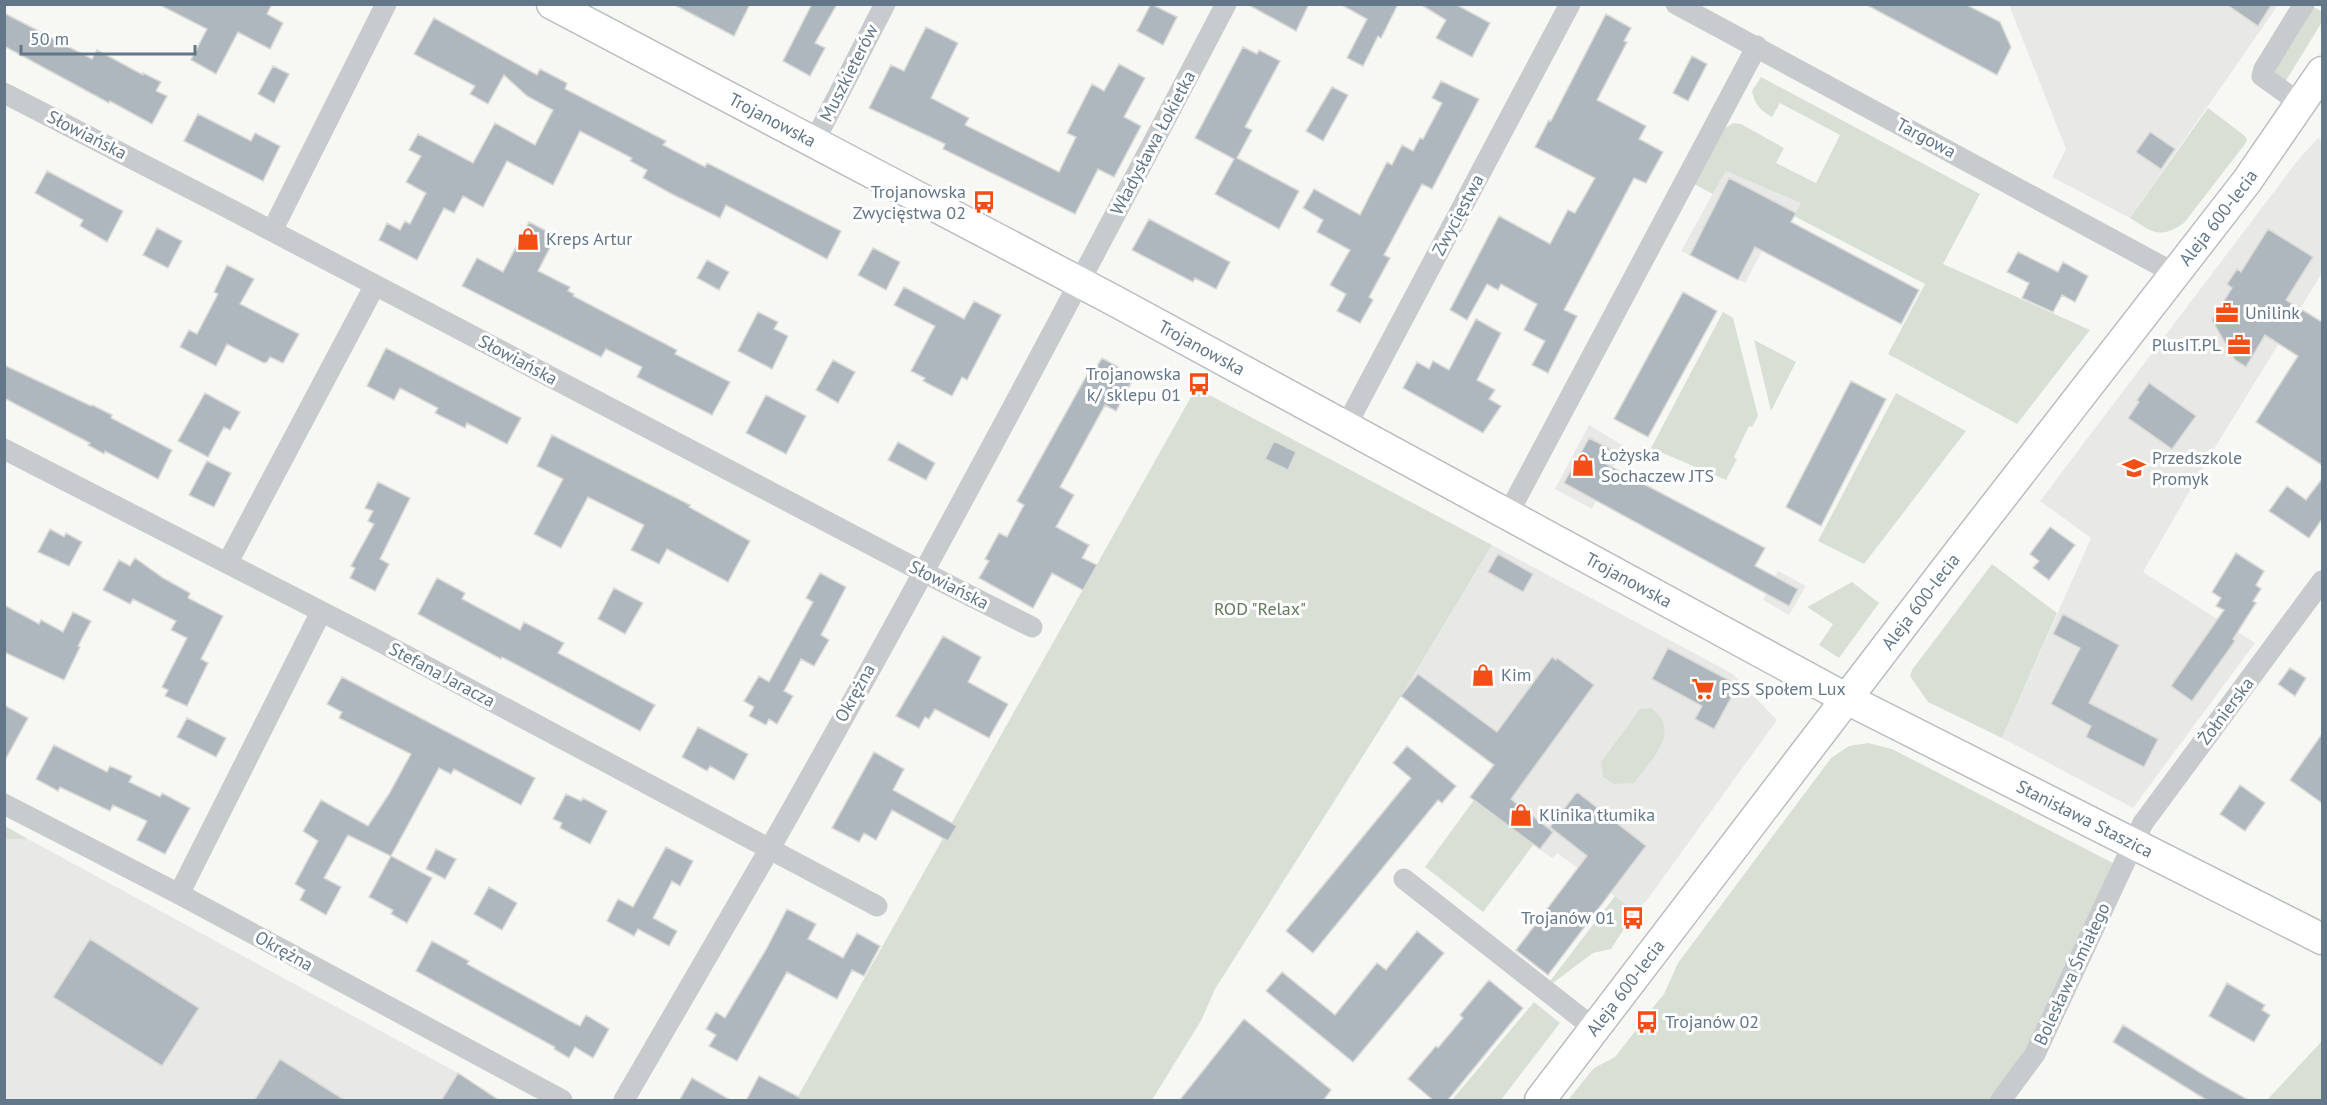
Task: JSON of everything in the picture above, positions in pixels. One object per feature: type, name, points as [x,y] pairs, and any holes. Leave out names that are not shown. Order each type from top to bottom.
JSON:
[{"type":"street","points":[[272,231],[386,4]]},
{"type":"street","name":"Trojanowska","points":[[552,4],[1080,282],[1847,699]]},
{"type":"street","name":"Muszkieterów","points":[[814,142],[885,4]]},
{"type":"street","name":"Władysława Łokietka","points":[[1080,282],[1226,4]]},
{"type":"street","name":"Zwycięstwa","points":[[1346,426],[1570,4]]},
{"type":"street","name":"Targowa","points":[[1676,4],[2176,274]]},
{"type":"street","points":[[2301,104],[2262,76],[2304,4]]},
{"type":"street","points":[[1508,514],[1757,46]]},
{"type":"street","name":"Aleja 600-lecia","points":[[1540,1101],[2247,181],[2322,72]]},
{"type":"street","name":"Słowiańska","points":[[4,93],[1032,627]]},
{"type":"street","name":"Okrężna","points":[[624,1101],[770,848],[1080,282]]},
{"type":"street","points":[[228,562],[375,285]]},
{"type":"street","name":"Stefana Jaracza","points":[[4,448],[228,562],[878,906]]},
{"type":"street","name":"Żołnierska","points":[[2133,843],[2143,823],[2322,580]]},
{"type":"street","points":[[179,894],[321,612]]},
{"type":"street","name":"Stanisława Staszica","points":[[1847,699],[2322,939]]},
{"type":"street","name":"Okrężna","points":[[4,804],[179,894],[562,1101]]},
{"type":"street","name":"Bolesława Śmiałego","points":[[2001,1101],[2035,1054],[2133,843]]},
{"type":"street","points":[[1404,879],[1595,1029]]},
{"type":"shaded area","points":[[2009,5],[2278,5],[2130,218],[2052,177],[2066,149]]},
{"type":"shaded area","points":[[2318,138],[2322,141],[2322,273],[2211,454],[2143,572],[2255,643],[2133,808],[2002,738],[2091,538],[2040,501],[2298,160]]},
{"type":"shaded area","points":[[1726,170],[1802,203],[1773,257],[1762,251],[1745,283],[1681,251]]},
{"type":"shaded area","points":[[1589,425],[1624,446],[1592,509],[1555,489]]},
{"type":"shaded area","points":[[1492,545],[1733,674],[1777,720],[1647,900],[1635,912],[1557,853],[1552,858],[1474,800],[1483,780],[1494,765],[1401,696]]},
{"type":"shaded area","points":[[1778,571],[1806,586],[1789,615],[1763,600]]},
{"type":"shaded area","points":[[4,839],[28,839],[458,1073],[500,1100],[5,1100]]},
{"type":"green space","points":[[2314,7],[2322,12],[2322,22],[2282,87],[2274,75],[2277,64]]},
{"type":"green space","points":[[1761,77],[1980,194],[1943,264],[2090,330],[2017,424],[1888,354],[1925,284],[1794,216],[1801,203],[1726,171],[1713,194],[1694,184],[1724,129],[1733,123],[1741,124],[1784,148],[1776,163],[1816,183],[1840,135],[1780,103],[1772,117],[1764,112],[1756,104],[1752,91]]},
{"type":"green space","points":[[2208,108],[2245,136],[2247,140],[2184,223],[2162,233],[2150,230],[2130,218]]},
{"type":"green space","points":[[1723,312],[1733,318],[1758,416],[1752,427],[1749,426],[1734,457],[1737,459],[1726,480],[1651,448]]},
{"type":"green space","points":[[1754,340],[1796,362],[1771,411]]},
{"type":"green space","name":"ROD \"Relax\"","points":[[1196,388],[1492,545],[1401,696],[1215,989],[1202,1019],[1152,1100],[796,1100]]},
{"type":"green space","points":[[1896,393],[1966,431],[1864,564],[1818,541]]},
{"type":"green space","points":[[1992,564],[2057,613],[2002,738],[1928,702],[1910,676],[1912,670]]},
{"type":"green space","points":[[1852,582],[1879,603],[1839,658],[1819,645],[1833,624],[1807,607]]},
{"type":"green space","points":[[1651,708],[1660,717],[1664,726],[1661,746],[1634,783],[1614,784],[1603,777],[1601,762],[1640,709]]},
{"type":"green space","points":[[1868,743],[1892,749],[2113,863],[2029,1046],[1994,1100],[1568,1100],[1594,1068],[1615,1057],[1636,1030],[1642,1034],[1656,1016],[1650,1011],[1664,994],[1678,963],[1831,758],[1849,746]]},
{"type":"green space","points":[[1474,800],[1534,844],[1483,912],[1425,867]]},
{"type":"green space","points":[[5,826],[28,839],[5,839]]},
{"type":"green space","points":[[1615,896],[1635,912],[1611,949],[1593,953],[1553,983],[1550,981]]},
{"type":"green space","points":[[1534,1002],[1560,1023],[1501,1100],[1452,1100]]},
{"type":"green space","points":[[2322,1041],[2322,1100],[2267,1100]]},
{"type":"building","points":[[158,4],[272,4],[267,14],[283,23],[270,49],[238,32],[216,74],[191,60],[207,29]]},
{"type":"building","points":[[673,4],[750,4],[734,36]]},
{"type":"building","points":[[812,4],[837,4],[815,43],[825,48],[810,76],[783,61]]},
{"type":"building","points":[[1151,4],[1177,17],[1163,45],[1137,31]]},
{"type":"building","points":[[1247,4],[1309,4],[1296,31]]},
{"type":"building","points":[[1340,4],[1398,4],[1381,38],[1378,36],[1363,66],[1347,58],[1367,19]]},
{"type":"building","points":[[1420,4],[1455,4],[1490,23],[1472,57],[1436,38],[1446,20]]},
{"type":"building","points":[[1865,4],[1965,4],[2000,22],[2011,47],[1997,75]]},
{"type":"building","points":[[2226,4],[2272,4],[2258,26]]},
{"type":"building","points":[[4,13],[92,59],[97,50],[161,82],[156,91],[167,96],[152,124],[4,46]]},
{"type":"building","points":[[1606,14],[1631,28],[1624,41],[1627,42],[1597,100],[1646,126],[1639,139],[1663,152],[1646,183],[1634,178],[1564,310],[1577,316],[1548,373],[1532,365],[1545,341],[1524,330],[1537,304],[1501,284],[1498,290],[1487,284],[1467,320],[1450,310],[1499,216],[1550,244],[1568,210],[1575,213],[1595,178],[1535,147],[1549,120],[1551,121]]},
{"type":"building","points":[[434,18],[537,75],[540,69],[567,83],[565,89],[666,141],[663,145],[705,167],[707,163],[841,231],[827,259],[726,205],[720,218],[670,193],[643,178],[647,170],[630,161],[632,158],[580,131],[553,185],[507,161],[483,207],[463,196],[454,213],[444,208],[417,260],[379,240],[387,223],[400,230],[405,221],[410,224],[426,193],[406,182],[421,156],[409,150],[418,134],[473,163],[495,123],[535,145],[553,110],[527,96],[504,75],[488,104],[470,94],[475,86],[414,54]]},
{"type":"building","points":[[926,27],[958,43],[931,98],[969,118],[965,125],[1059,172],[1076,137],[1067,133],[1092,84],[1104,91],[1119,64],[1145,78],[1124,117],[1141,126],[1114,177],[1098,169],[1075,214],[943,149],[945,144],[869,108],[891,65],[904,71]]},
{"type":"building","points":[[1243,47],[1257,54],[1259,50],[1280,61],[1245,127],[1252,130],[1237,158],[1299,191],[1279,229],[1215,194],[1234,159],[1195,138]]},
{"type":"building","points":[[1692,56],[1707,64],[1688,101],[1673,93]]},
{"type":"building","points":[[273,66],[289,74],[274,103],[258,94]]},
{"type":"building","points":[[1441,81],[1479,99],[1432,189],[1422,184],[1384,255],[1390,258],[1369,297],[1373,300],[1360,323],[1337,311],[1346,294],[1330,285],[1350,250],[1317,232],[1323,220],[1303,208],[1314,189],[1360,215],[1387,162],[1392,165],[1402,145],[1413,151],[1420,138],[1423,139],[1442,103],[1432,98]]},
{"type":"building","points":[[1332,87],[1348,95],[1323,141],[1306,131]]},
{"type":"building","points":[[198,114],[251,141],[255,133],[280,146],[263,181],[184,141]]},
{"type":"building","points":[[2150,132],[2175,149],[2161,169],[2136,152]]},
{"type":"building","points":[[47,171],[123,211],[107,242],[80,226],[83,220],[35,193]]},
{"type":"building","points":[[1729,178],[1796,213],[1791,222],[1919,290],[1901,324],[1755,247],[1738,280],[1690,255]]},
{"type":"building","points":[[1149,219],[1230,262],[1216,289],[1195,278],[1193,282],[1132,250]]},
{"type":"building","points":[[529,222],[556,236],[538,271],[570,287],[568,291],[574,294],[573,296],[677,350],[675,354],[730,382],[712,415],[637,377],[642,367],[606,349],[601,357],[462,286],[477,258],[503,272]]},
{"type":"building","points":[[157,228],[182,241],[168,268],[143,255]]},
{"type":"building","points":[[2268,229],[2313,257],[2286,300],[2322,322],[2322,465],[2256,422],[2298,356],[2265,335],[2246,367],[2235,360],[2212,320],[2232,288],[2227,284],[2237,269],[2241,272]]},
{"type":"building","points":[[873,248],[900,262],[886,290],[858,275]]},
{"type":"building","points":[[2018,252],[2058,272],[2063,262],[2088,276],[2075,302],[2062,295],[2053,312],[2022,298],[2029,283],[2007,272]]},
{"type":"building","points":[[707,260],[729,272],[719,290],[697,278]]},
{"type":"building","points":[[227,265],[254,279],[240,304],[299,334],[283,363],[270,357],[264,363],[227,344],[216,366],[180,347],[189,330],[197,334],[218,294],[214,292]]},
{"type":"building","points":[[904,287],[964,319],[974,301],[1001,315],[967,380],[962,377],[952,396],[923,381],[925,378],[911,371],[935,326],[894,305]]},
{"type":"building","points":[[1683,292],[1717,311],[1648,437],[1614,419]]},
{"type":"building","points":[[758,312],[778,322],[774,329],[788,336],[772,369],[738,351]]},
{"type":"building","points":[[1476,319],[1501,333],[1477,380],[1495,390],[1489,399],[1501,406],[1483,433],[1403,388],[1417,362],[1429,369],[1433,361],[1449,370]]},
{"type":"building","points":[[386,348],[521,418],[507,444],[467,423],[465,428],[435,413],[438,408],[400,388],[394,400],[367,386]]},
{"type":"building","points":[[1102,358],[1118,367],[1115,373],[1132,381],[1116,411],[1105,405],[1060,487],[1074,495],[1056,527],[1089,545],[1082,558],[1097,565],[1083,590],[1052,573],[1033,608],[979,578],[989,561],[985,559],[999,533],[1007,537],[1024,505],[1017,501],[1092,366],[1096,368]]},
{"type":"building","points":[[833,360],[855,372],[838,403],[816,390]]},
{"type":"building","points":[[4,365],[112,415],[111,418],[172,450],[158,479],[105,451],[104,454],[88,445],[90,443],[4,398]]},
{"type":"building","points":[[1851,381],[1886,399],[1821,526],[1786,507]]},
{"type":"building","points":[[2149,383],[2196,416],[2172,449],[2128,418]]},
{"type":"building","points":[[205,393],[240,412],[230,430],[224,427],[208,457],[178,441]]},
{"type":"building","points":[[766,395],[806,416],[786,454],[746,433]]},
{"type":"building","points":[[552,435],[690,505],[689,507],[750,541],[728,582],[667,549],[659,564],[631,550],[644,525],[588,497],[561,548],[534,534],[563,479],[537,466]]},
{"type":"building","points":[[1589,438],[1610,449],[1602,462],[1765,548],[1755,566],[1798,589],[1789,606],[1564,483]]},
{"type":"building","points":[[1274,441],[1296,452],[1288,470],[1265,459]]},
{"type":"building","points":[[898,442],[935,463],[926,480],[888,460]]},
{"type":"building","points":[[207,461],[231,473],[214,507],[189,495]]},
{"type":"building","points":[[2322,479],[2322,519],[2309,538],[2269,511],[2287,486],[2306,500]]},
{"type":"building","points":[[378,482],[410,498],[380,559],[389,564],[375,591],[350,578],[355,568],[351,566],[374,524],[368,521],[373,511],[365,508]]},
{"type":"building","points":[[2050,527],[2075,545],[2049,580],[2033,568],[2039,561],[2030,554]]},
{"type":"building","points":[[50,529],[64,537],[66,533],[82,542],[69,566],[38,552]]},
{"type":"building","points":[[2236,553],[2264,571],[2256,585],[2261,589],[2253,601],[2256,603],[2233,639],[2235,641],[2192,701],[2171,686],[2224,610],[2216,606],[2221,598],[2212,592]]},
{"type":"building","points":[[1498,554],[1533,574],[1523,592],[1488,572]]},
{"type":"building","points":[[135,558],[163,578],[190,593],[188,598],[223,616],[201,659],[208,663],[187,706],[165,696],[168,690],[162,687],[187,638],[171,630],[176,621],[133,599],[130,604],[103,590],[119,560],[130,566]]},
{"type":"building","points":[[820,573],[846,587],[821,635],[829,640],[814,666],[801,659],[784,691],[793,696],[777,724],[769,719],[766,725],[749,716],[754,707],[744,701],[759,676],[769,682],[813,602],[806,598]]},
{"type":"building","points":[[437,578],[465,593],[462,599],[520,630],[524,622],[564,643],[558,653],[655,705],[640,731],[418,614]]},
{"type":"building","points":[[614,588],[643,603],[625,634],[598,619]]},
{"type":"building","points":[[4,605],[39,624],[41,620],[63,632],[73,612],[91,621],[64,680],[4,652]]},
{"type":"building","points":[[2063,614],[2119,645],[2089,703],[2158,739],[2144,767],[2086,737],[2091,726],[2051,704],[2080,648],[2053,634]]},
{"type":"building","points":[[943,636],[981,657],[968,682],[1008,704],[989,738],[935,709],[929,719],[925,717],[919,728],[896,716]]},
{"type":"building","name":"PSS Społem Lux","points":[[1668,648],[1738,685],[1714,729],[1695,719],[1702,706],[1652,679]]},
{"type":"building","points":[[1552,657],[1556,660],[1557,658],[1594,685],[1511,799],[1553,832],[1540,849],[1470,797],[1494,765],[1401,696],[1418,674],[1497,732]]},
{"type":"building","points":[[2290,668],[2306,678],[2295,696],[2278,684]]},
{"type":"building","points":[[342,677],[535,778],[521,805],[454,769],[451,774],[439,768],[391,856],[348,835],[324,878],[341,887],[326,915],[300,900],[305,890],[295,884],[318,841],[303,831],[321,800],[368,826],[411,754],[339,718],[342,712],[327,704]]},
{"type":"building","points":[[4,705],[28,718],[4,762]]},
{"type":"building","points":[[187,718],[226,738],[216,757],[177,737]]},
{"type":"building","points":[[698,727],[748,754],[734,780],[710,766],[707,771],[682,757]]},
{"type":"building","points":[[2322,734],[2322,803],[2290,780]]},
{"type":"building","points":[[54,745],[107,772],[110,766],[132,776],[129,782],[160,797],[162,793],[190,808],[165,854],[137,840],[147,821],[113,805],[110,811],[60,787],[58,791],[36,779]]},
{"type":"building","points":[[1407,746],[1456,786],[1442,803],[1438,800],[1313,953],[1286,931],[1411,778],[1393,763]]},
{"type":"building","points":[[874,752],[904,769],[893,790],[957,826],[948,841],[892,810],[876,840],[864,833],[859,842],[832,828]]},
{"type":"building","points":[[2240,785],[2265,803],[2245,831],[2220,814]]},
{"type":"building","points":[[1577,792],[1646,846],[1548,975],[1516,950],[1587,856],[1550,827]]},
{"type":"building","points":[[566,794],[581,801],[583,798],[607,811],[590,844],[560,828],[562,823],[553,819]]},
{"type":"building","points":[[666,847],[693,861],[680,886],[672,881],[653,918],[677,931],[669,946],[638,929],[634,936],[607,921],[618,899],[633,907]]},
{"type":"building","points":[[436,849],[456,859],[445,879],[426,869]]},
{"type":"building","points":[[391,856],[432,878],[407,923],[391,914],[393,910],[369,897]]},
{"type":"building","points":[[489,887],[517,903],[502,930],[474,914]]},
{"type":"building","points":[[787,909],[816,924],[808,939],[843,958],[857,933],[880,946],[864,976],[852,970],[837,999],[787,972],[737,1061],[709,1046],[716,1035],[706,1029],[716,1012],[725,1018],[767,948]]},
{"type":"building","points":[[1417,931],[1444,953],[1353,1062],[1266,991],[1282,972],[1335,1015],[1377,963],[1386,970]]},
{"type":"building","points":[[90,939],[199,1008],[162,1066],[53,997]]},
{"type":"building","points":[[432,941],[469,961],[467,964],[580,1026],[586,1015],[609,1029],[593,1058],[575,1047],[569,1058],[554,1049],[555,1047],[416,971]]},
{"type":"building","points":[[1489,980],[1523,1008],[1447,1101],[1434,1101],[1408,1079],[1463,1018],[1460,1015]]},
{"type":"building","points":[[2227,983],[2265,1005],[2262,1010],[2270,1015],[2254,1042],[2209,1016]]},
{"type":"building","points":[[1244,1019],[1331,1090],[1323,1101],[1179,1101]]},
{"type":"building","points":[[2123,1025],[2250,1101],[2208,1101],[2113,1042]]},
{"type":"building","points":[[280,1059],[346,1101],[254,1101]]},
{"type":"building","points":[[458,1073],[500,1101],[441,1101]]},
{"type":"building","points":[[759,1076],[806,1101],[746,1101]]},
{"type":"building","points":[[692,1078],[732,1101],[679,1101]]},
{"type":"place","name":"Trojanowska Zwycięstwa 02","points":[[984,202]]},
{"type":"place","name":"Kreps Artur","points":[[528,239]]},
{"type":"place","name":"Unilink","points":[[2227,313]]},
{"type":"place","name":"PlusIT.PL","points":[[2239,345]]},
{"type":"place","name":"Trojanowska k/ sklepu 01","points":[[1199,384]]},
{"type":"place","name":"Łożyska Sochaczew JTS","points":[[1583,465]]},
{"type":"place","name":"Przedszkole Promyk","points":[[2134,468]]},
{"type":"place","name":"Kim","points":[[1483,675]]},
{"type":"place","name":"PSS Społem Lux","points":[[1703,689]]},
{"type":"place","name":"Klinika tłumika","points":[[1521,815]]},
{"type":"place","name":"Trojanów 01","points":[[1633,918]]},
{"type":"place","name":"Trojanów 02","points":[[1647,1022]]}]
